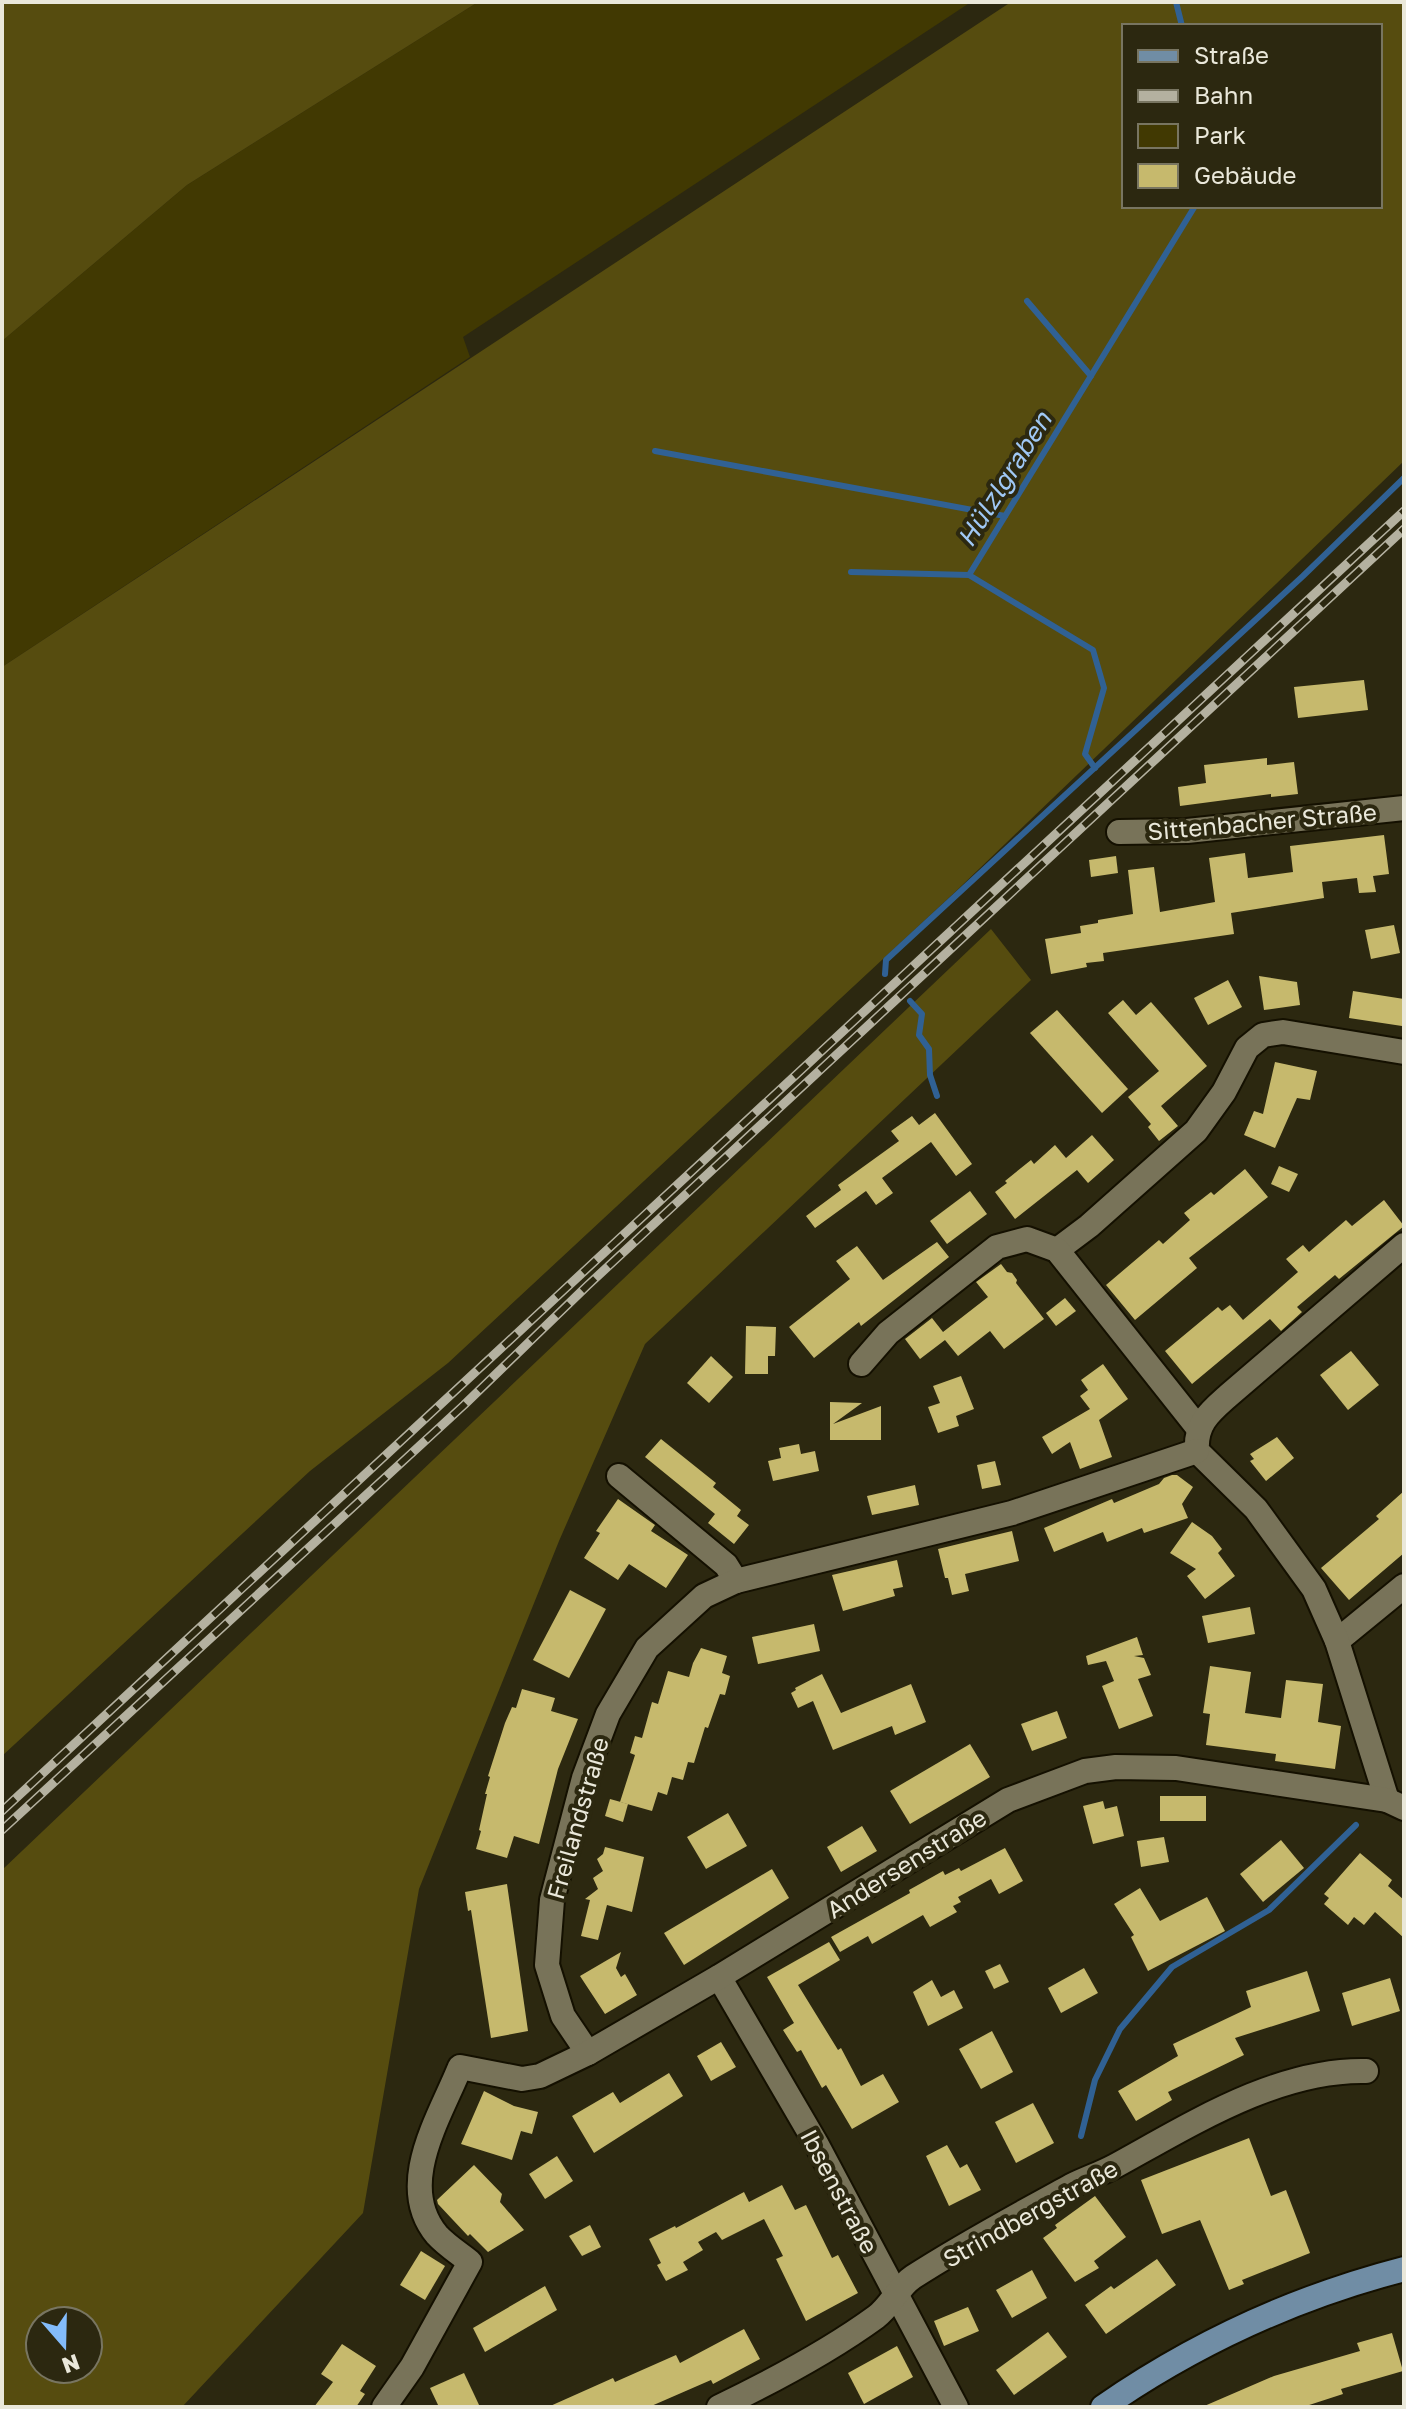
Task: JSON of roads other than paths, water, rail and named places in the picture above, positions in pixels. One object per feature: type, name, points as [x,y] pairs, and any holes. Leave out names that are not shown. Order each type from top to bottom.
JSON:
[{"type":"main road","points":[[1103,2407],[1175,2361],[1234,2331],[1317,2296],[1404,2269]]},
{"type":"street","name":"Sittenbacher Straße","points":[[1119,832],[1187,831],[1404,808]]},
{"type":"street","points":[[1057,1250],[1089,1226],[1196,1131],[1224,1092],[1247,1048],[1263,1035],[1283,1032],[1404,1052]]},
{"type":"street","points":[[861,1364],[888,1333],[997,1247],[1027,1239],[1057,1250],[1198,1440],[1256,1509],[1314,1589],[1337,1641],[1395,1804]]},
{"type":"street","points":[[1198,1440],[1202,1420],[1404,1245]]},
{"type":"street","name":"Freilandstraße","points":[[588,2053],[563,2016],[547,1965],[552,1900],[584,1778],[608,1714],[647,1648],[704,1596],[736,1581],[1012,1513],[1198,1440]]},
{"type":"street","points":[[619,1476],[726,1565],[736,1581]]},
{"type":"street","points":[[1337,1641],[1404,1586]]},
{"type":"street","name":"Andersenstraße","points":[[384,2407],[412,2367],[470,2262],[436,2234],[419,2198],[422,2163],[460,2067],[522,2079],[540,2076],[588,2053],[719,1977],[1008,1800],[1085,1771],[1116,1767],[1176,1768],[1395,1804]]},
{"type":"street","name":"Ibsenstraße","points":[[719,1977],[817,2145],[956,2407]]},
{"type":"street","name":"Strindbergstraße","points":[[719,2407],[802,2363],[880,2314],[910,2279],[1020,2215],[1201,2118],[1328,2072],[1366,2071]]},
{"type":"waterway","name":"Hülzlgraben","points":[[1176,2],[1182,24]]},
{"type":"waterway","name":"Hülzlgraben","points":[[1095,768],[1085,754],[1104,688],[1093,650],[969,575],[1194,208]]},
{"type":"waterway","points":[[1027,301],[1091,376]]},
{"type":"waterway","points":[[655,451],[1005,516]]},
{"type":"waterway","points":[[885,974],[886,960],[1303,576],[1404,478]]},
{"type":"waterway","points":[[851,572],[969,575]]},
{"type":"waterway","name":"Hülzlgraben","points":[[910,1001],[922,1014],[919,1035],[929,1049],[930,1075],[937,1096]]},
{"type":"waterway","name":"Hülzlgraben","points":[[1081,2136],[1095,2080],[1120,2029],[1172,1967],[1269,1910],[1356,1825]]},
{"type":"railway","points":[[2,1811],[1404,511]]},
{"type":"railway","points":[[2,1830],[464,1405],[588,1285],[1404,529]]}]
